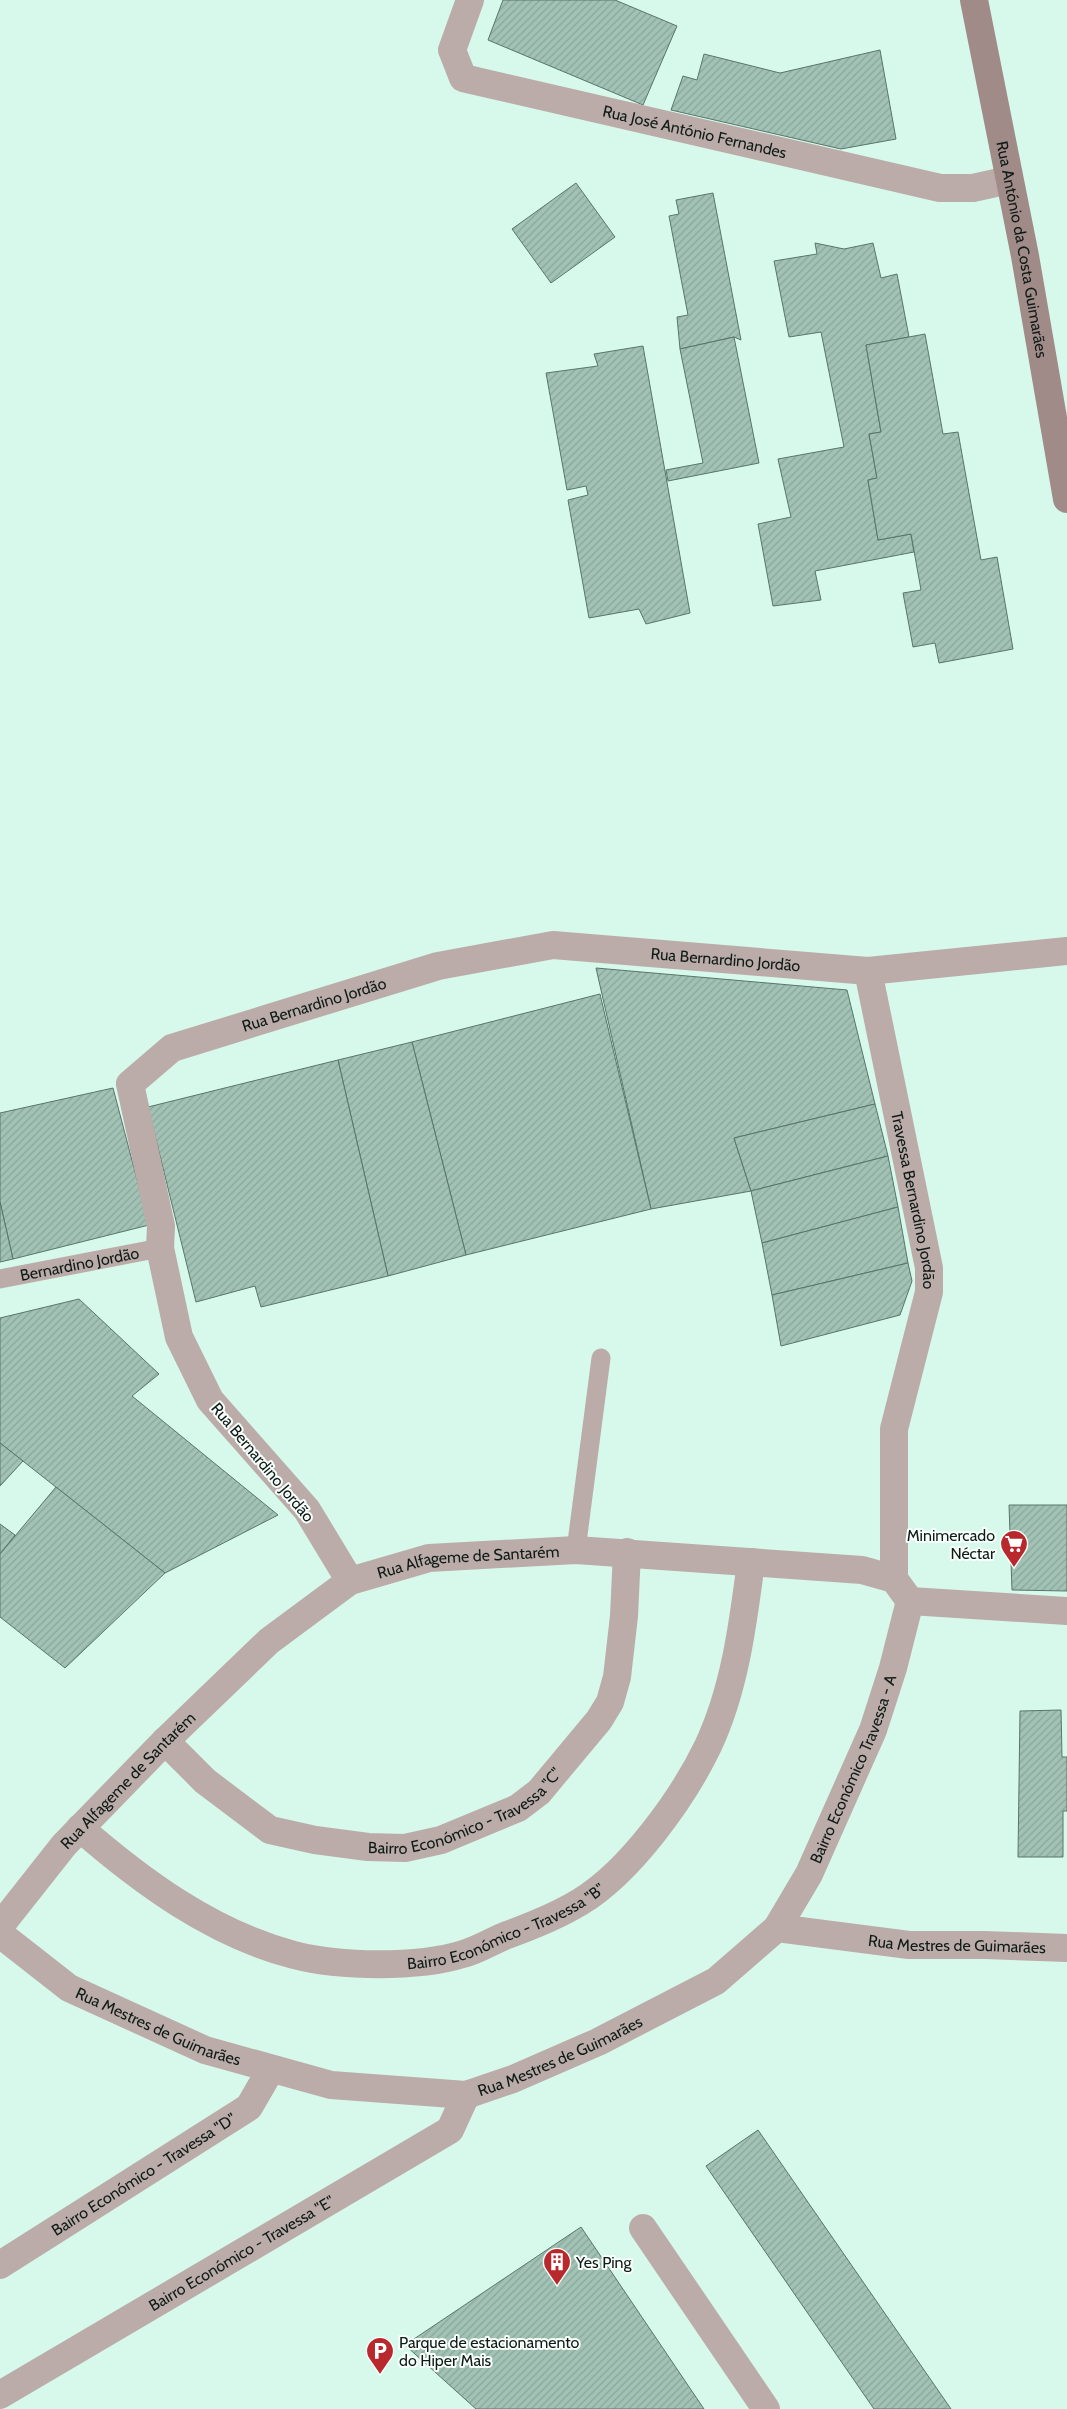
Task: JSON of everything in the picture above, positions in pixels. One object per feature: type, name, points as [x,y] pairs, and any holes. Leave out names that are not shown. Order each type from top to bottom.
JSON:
[{"type":"main road","name":"Rua António da Costa Guimarães","points":[[974,0],[1025,256],[1067,499]]},
{"type":"street","name":"Rua José António Fernandes","points":[[470,0],[452,50],[463,78],[940,188],[972,188],[1009,180]]},
{"type":"street","name":"Rua Bernardino Jordão","points":[[350,1581],[307,1510],[210,1400],[179,1337],[160,1248],[162,1226],[130,1084],[172,1048],[438,966],[554,945],[868,971],[1067,951]]},
{"type":"street","name":"Travessa Bernardino Jordão","points":[[868,971],[929,1268],[929,1292],[894,1428],[894,1579]]},
{"type":"street","name":"Rua Alfageme de Santarém","points":[[0,1926],[80,1828],[164,1741],[269,1641],[350,1581],[429,1558],[576,1550],[627,1552],[862,1570],[894,1579]]},
{"type":"street","name":"Bairro Económico - Travessa \"C\"","points":[[164,1741],[205,1781],[270,1830],[315,1840],[368,1847],[405,1848],[441,1840],[518,1808],[539,1792],[599,1720],[610,1702],[617,1677],[624,1616],[627,1552]]},
{"type":"street","name":"Bairro Económico - Travessa \"B\"","points":[[80,1828],[114,1858],[200,1917],[238,1936],[294,1956],[343,1963],[428,1962],[465,1954],[538,1924],[582,1902],[626,1864],[660,1824],[685,1789],[709,1744],[734,1671],[751,1562]]},
{"type":"street","points":[[894,1579],[910,1601],[1067,1611]]},
{"type":"street","name":"Bairro Económico Travessa - A","points":[[777,1928],[809,1874],[873,1730],[893,1668],[910,1601]]},
{"type":"street","name":"Rua Mestres de Guimarães","points":[[0,1934],[69,1988],[205,2050],[331,2085],[466,2095],[514,2079],[598,2042],[716,1981],[777,1928],[909,1945],[1067,1948]]},
{"type":"street","name":"Bairro Económico - Travessa \"D\"","points":[[0,2265],[249,2107],[271,2068]]},
{"type":"street","name":"Bairro Económico - Travessa \"E\"","points":[[0,2395],[450,2130],[466,2095]]},
{"type":"street","points":[[643,2228],[766,2409]]},
{"type":"lane","name":"Bernardino Jordão","points":[[0,1279],[160,1248]]},
{"type":"lane","points":[[576,1550],[602,1358]]},
{"type":"building","points":[[503,0],[615,0],[677,26],[643,105],[488,40]]},
{"type":"building","points":[[880,50],[896,139],[841,149],[671,110],[683,76],[697,80],[704,54],[780,73]]},
{"type":"building","points":[[576,183],[615,237],[551,283],[512,229]]},
{"type":"building","points":[[713,193],[741,340],[734,337],[680,349],[677,317],[688,315],[669,216],[679,214],[676,200]]},
{"type":"building","points":[[815,243],[844,249],[873,243],[881,278],[897,274],[909,337],[866,345],[881,432],[869,434],[877,478],[868,480],[878,540],[911,534],[914,552],[815,571],[821,600],[773,606],[758,524],[791,517],[778,459],[844,447],[821,332],[789,337],[774,261],[817,254]]},
{"type":"building","points":[[925,334],[943,434],[958,432],[981,560],[997,557],[1013,649],[939,663],[935,643],[913,647],[903,593],[921,590],[911,534],[878,540],[868,480],[877,478],[869,434],[881,432],[866,345]]},
{"type":"building","points":[[734,337],[759,463],[668,481],[666,470],[703,463],[680,349]]},
{"type":"building","points":[[643,346],[690,613],[646,624],[639,609],[589,618],[568,500],[588,495],[586,486],[567,490],[546,373],[598,366],[594,354]]},
{"type":"building","points":[[596,968],[847,990],[875,1104],[734,1138],[751,1191],[651,1209]]},
{"type":"building","points":[[600,994],[651,1209],[466,1255],[412,1042]]},
{"type":"building","points":[[412,1042],[466,1255],[388,1276],[338,1060]]},
{"type":"building","points":[[338,1060],[388,1276],[261,1307],[255,1286],[196,1302],[148,1107]]},
{"type":"building","points":[[113,1088],[149,1225],[13,1259],[0,1202],[0,1113]]},
{"type":"building","points":[[875,1104],[888,1156],[751,1191],[734,1138]]},
{"type":"building","points":[[888,1156],[898,1207],[762,1243],[751,1191]]},
{"type":"building","points":[[0,1202],[13,1259],[0,1262]]},
{"type":"building","points":[[898,1207],[908,1263],[772,1295],[762,1243]]},
{"type":"building","points":[[908,1263],[912,1281],[900,1315],[781,1346],[772,1295]]},
{"type":"building","points":[[79,1299],[159,1374],[132,1396],[278,1515],[165,1573],[0,1443],[0,1318]]},
{"type":"building","points":[[0,1443],[23,1461],[0,1486]]},
{"type":"building","points":[[56,1487],[165,1573],[65,1668],[0,1617],[0,1554]]},
{"type":"building","points":[[1009,1505],[1067,1505],[1067,1591],[1012,1590]]},
{"type":"building","points":[[0,1524],[15,1535],[0,1554]]},
{"type":"building","points":[[1061,1710],[1062,1757],[1067,1757],[1067,1811],[1063,1811],[1063,1857],[1018,1857],[1020,1711]]},
{"type":"building","points":[[758,2130],[951,2409],[874,2409],[706,2166]]},
{"type":"building","name":"Yes Ping","points":[[581,2227],[704,2409],[476,2409],[405,2345]]},
{"type":"place","name":"Minimercado Néctar","points":[[1014,1568]]},
{"type":"place","name":"Yes Ping","points":[[557,2286]]},
{"type":"place","name":"Parque de estacionamento do Hiper Mais","points":[[380,2375]]}]
